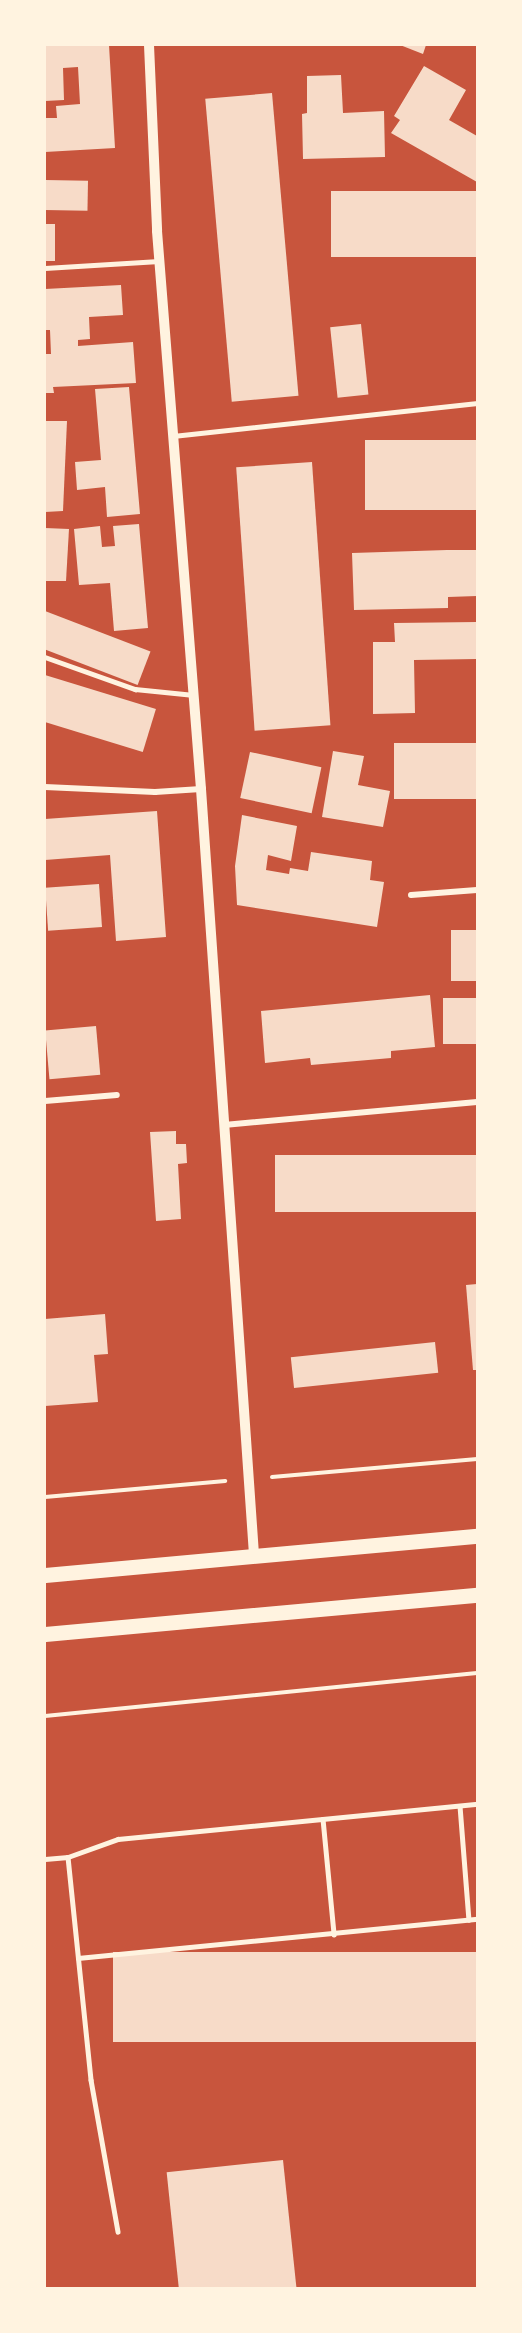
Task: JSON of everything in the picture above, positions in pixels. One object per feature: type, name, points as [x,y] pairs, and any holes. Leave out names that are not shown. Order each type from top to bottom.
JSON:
[{"type":"main road","points":[[45,1575],[477,1536]]},
{"type":"main road","points":[[45,1634],[477,1595]]},
{"type":"street","points":[[149,45],[159,261],[201,789],[222,1125],[254,1555]]},
{"type":"street","points":[[45,787],[155,792],[201,789]]},
{"type":"street","points":[[411,895],[477,890]]},
{"type":"street","points":[[45,1101],[117,1095]]},
{"type":"street","points":[[222,1125],[477,1102]]},
{"type":"lane","points":[[45,268],[159,261]]},
{"type":"lane","points":[[173,436],[477,403]]},
{"type":"lane","points":[[45,657],[135,689],[194,695]]},
{"type":"lane","points":[[45,1859],[68,1857],[118,1839],[477,1804]]},
{"type":"lane","points":[[460,1806],[469,1920]]},
{"type":"lane","points":[[323,1819],[334,1934]]},
{"type":"lane","points":[[68,1857],[91,2080],[118,2232]]},
{"type":"lane","points":[[78,1958],[477,1919]]},
{"type":"path","points":[[45,1716],[477,1672]]},
{"type":"building","points":[[45,45],[109,45],[115,148],[45,152],[45,118],[57,118],[56,106],[80,104],[78,67],[63,68],[64,100],[45,101]]},
{"type":"building","points":[[400,45],[426,45],[423,54]]},
{"type":"building","points":[[424,66],[466,90],[449,120],[477,136],[477,182],[391,133],[400,120],[394,116]]},
{"type":"building","points":[[341,75],[343,113],[384,111],[385,157],[303,159],[302,114],[307,113],[307,76]]},
{"type":"building","points":[[272,93],[298,396],[232,402],[205,99]]},
{"type":"building","points":[[45,180],[88,181],[87,211],[45,210]]},
{"type":"building","points":[[331,191],[477,191],[477,257],[331,257]]},
{"type":"building","points":[[45,224],[55,224],[55,261],[45,261]]},
{"type":"building","points":[[121,285],[123,315],[89,317],[90,339],[78,340],[78,346],[133,342],[136,383],[53,387],[54,393],[45,393],[45,354],[51,354],[50,330],[45,330],[45,289]]},
{"type":"building","points":[[361,324],[368,395],[338,398],[330,327]]},
{"type":"building","points":[[129,387],[140,514],[107,517],[105,487],[77,490],[75,462],[101,460],[95,389]]},
{"type":"building","points":[[45,421],[67,421],[63,511],[45,512]]},
{"type":"building","points":[[365,440],[477,440],[477,510],[365,510]]},
{"type":"building","points":[[312,462],[330,725],[255,731],[236,467]]},
{"type":"building","points":[[139,524],[148,628],[114,631],[110,583],[79,585],[74,529],[100,526],[102,547],[115,546],[113,526]]},
{"type":"building","points":[[45,528],[69,529],[66,581],[45,581]]},
{"type":"building","points":[[477,550],[477,596],[448,597],[448,608],[354,610],[352,553]]},
{"type":"building","points":[[45,611],[150,651],[138,685],[45,650]]},
{"type":"building","points":[[477,622],[477,659],[414,660],[415,713],[373,714],[373,642],[395,642],[394,623]]},
{"type":"building","points":[[45,675],[156,709],[143,752],[45,722]]},
{"type":"building","points":[[394,743],[477,743],[477,799],[394,799]]},
{"type":"building","points":[[333,751],[364,756],[358,785],[390,791],[383,827],[322,817]]},
{"type":"building","points":[[250,752],[321,767],[312,813],[240,798]]},
{"type":"building","points":[[157,811],[166,937],[116,941],[110,855],[45,860],[45,819]]},
{"type":"building","points":[[242,815],[297,826],[291,861],[268,855],[266,870],[289,874],[290,868],[308,871],[311,852],[372,861],[370,880],[384,882],[377,927],[237,905],[235,866]]},
{"type":"building","points":[[99,884],[102,927],[48,931],[45,888]]},
{"type":"building","points":[[451,930],[477,930],[477,981],[451,981]]},
{"type":"building","points":[[430,995],[435,1047],[391,1051],[391,1058],[311,1065],[310,1058],[265,1063],[261,1011]]},
{"type":"building","points":[[443,998],[477,998],[477,1044],[443,1044]]},
{"type":"building","points":[[96,1026],[100,1075],[49,1079],[45,1030]]},
{"type":"building","points":[[176,1131],[176,1144],[186,1144],[187,1163],[178,1164],[181,1219],[156,1221],[150,1132]]},
{"type":"building","points":[[275,1155],[477,1155],[477,1212],[275,1212]]},
{"type":"building","points":[[477,1284],[477,1370],[473,1370],[466,1285]]},
{"type":"building","points":[[105,1314],[108,1354],[94,1355],[98,1402],[45,1406],[45,1319]]},
{"type":"building","points":[[435,1342],[438,1373],[294,1388],[291,1357]]},
{"type":"building","points":[[113,1952],[477,1952],[477,2042],[113,2042]]},
{"type":"building","points":[[283,2160],[296,2288],[179,2288],[167,2172]]}]
